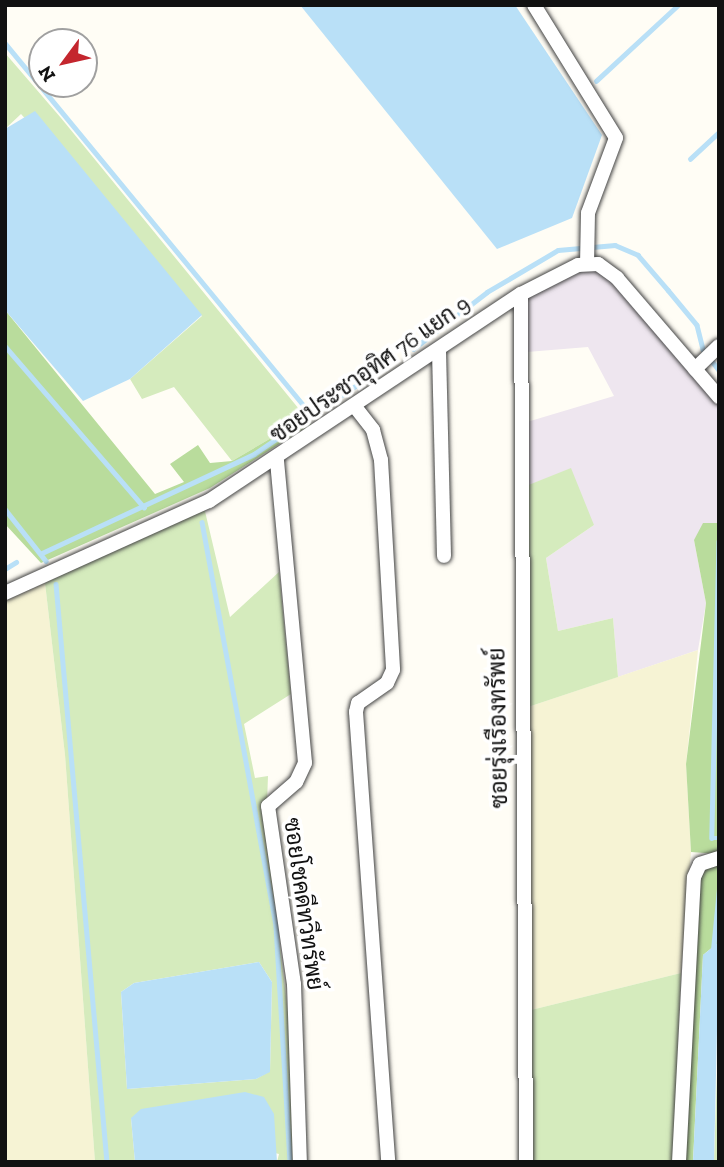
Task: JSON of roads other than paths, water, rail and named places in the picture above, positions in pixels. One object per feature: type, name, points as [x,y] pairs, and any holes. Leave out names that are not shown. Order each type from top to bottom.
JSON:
[{"type":"street","points":[[534,5],[616,138],[588,213],[587,263],[617,278],[719,397]]},
{"type":"street","name":"ซอยประชาอุทิศ 76 แยก 9","points":[[5,593],[185,514],[277,461],[521,294],[587,263]]},
{"type":"street","name":"ซอยรุ่งเรืองทรัพย์","points":[[521,294],[526,1162]]},
{"type":"street","points":[[695,369],[719,346]]},
{"type":"street","points":[[439,351],[444,556]]},
{"type":"street","points":[[356,408],[373,430],[381,460],[393,670],[387,683],[358,703],[356,712],[388,1162]]},
{"type":"street","name":"ซอยโชคดีทวีทรัพย์","points":[[277,461],[305,763],[296,782],[271,797],[268,806],[294,984],[300,1162]]},
{"type":"street","points":[[680,1162],[694,877],[700,864],[719,858]]},
{"type":"water","points":[[300,5],[515,5],[602,135],[572,218],[497,249]]},
{"type":"water","points":[[35,111],[202,315],[130,379],[83,401],[5,310],[5,129]]},
{"type":"water","points":[[719,942],[714,1162],[693,1162],[703,955]]},
{"type":"water","points":[[259,962],[272,982],[270,1072],[256,1079],[127,1089],[121,992],[134,983]]},
{"type":"water","points":[[245,1092],[264,1097],[274,1114],[277,1162],[135,1162],[131,1118],[141,1109]]},
{"type":"waterway","points":[[596,81],[678,5]]},
{"type":"waterway","points":[[5,43],[312,415]]},
{"type":"waterway","points":[[690,159],[719,132]]},
{"type":"waterway","points":[[413,349],[487,292],[558,250],[615,245],[638,255],[668,290],[697,325],[703,349],[719,370]]},
{"type":"waterway","points":[[5,346],[144,507]]},
{"type":"waterway","points":[[307,418],[393,361]]},
{"type":"waterway","points":[[42,553],[254,454],[288,431]]},
{"type":"waterway","points":[[5,509],[46,561]]},
{"type":"waterway","points":[[202,522],[276,926],[290,1162]]},
{"type":"waterway","points":[[719,541],[712,838],[719,838]]},
{"type":"waterway","points":[[5,569],[16,562]]},
{"type":"waterway","points":[[56,584],[107,1162]]},
{"type":"waterway","points":[[713,950],[719,889]]}]
